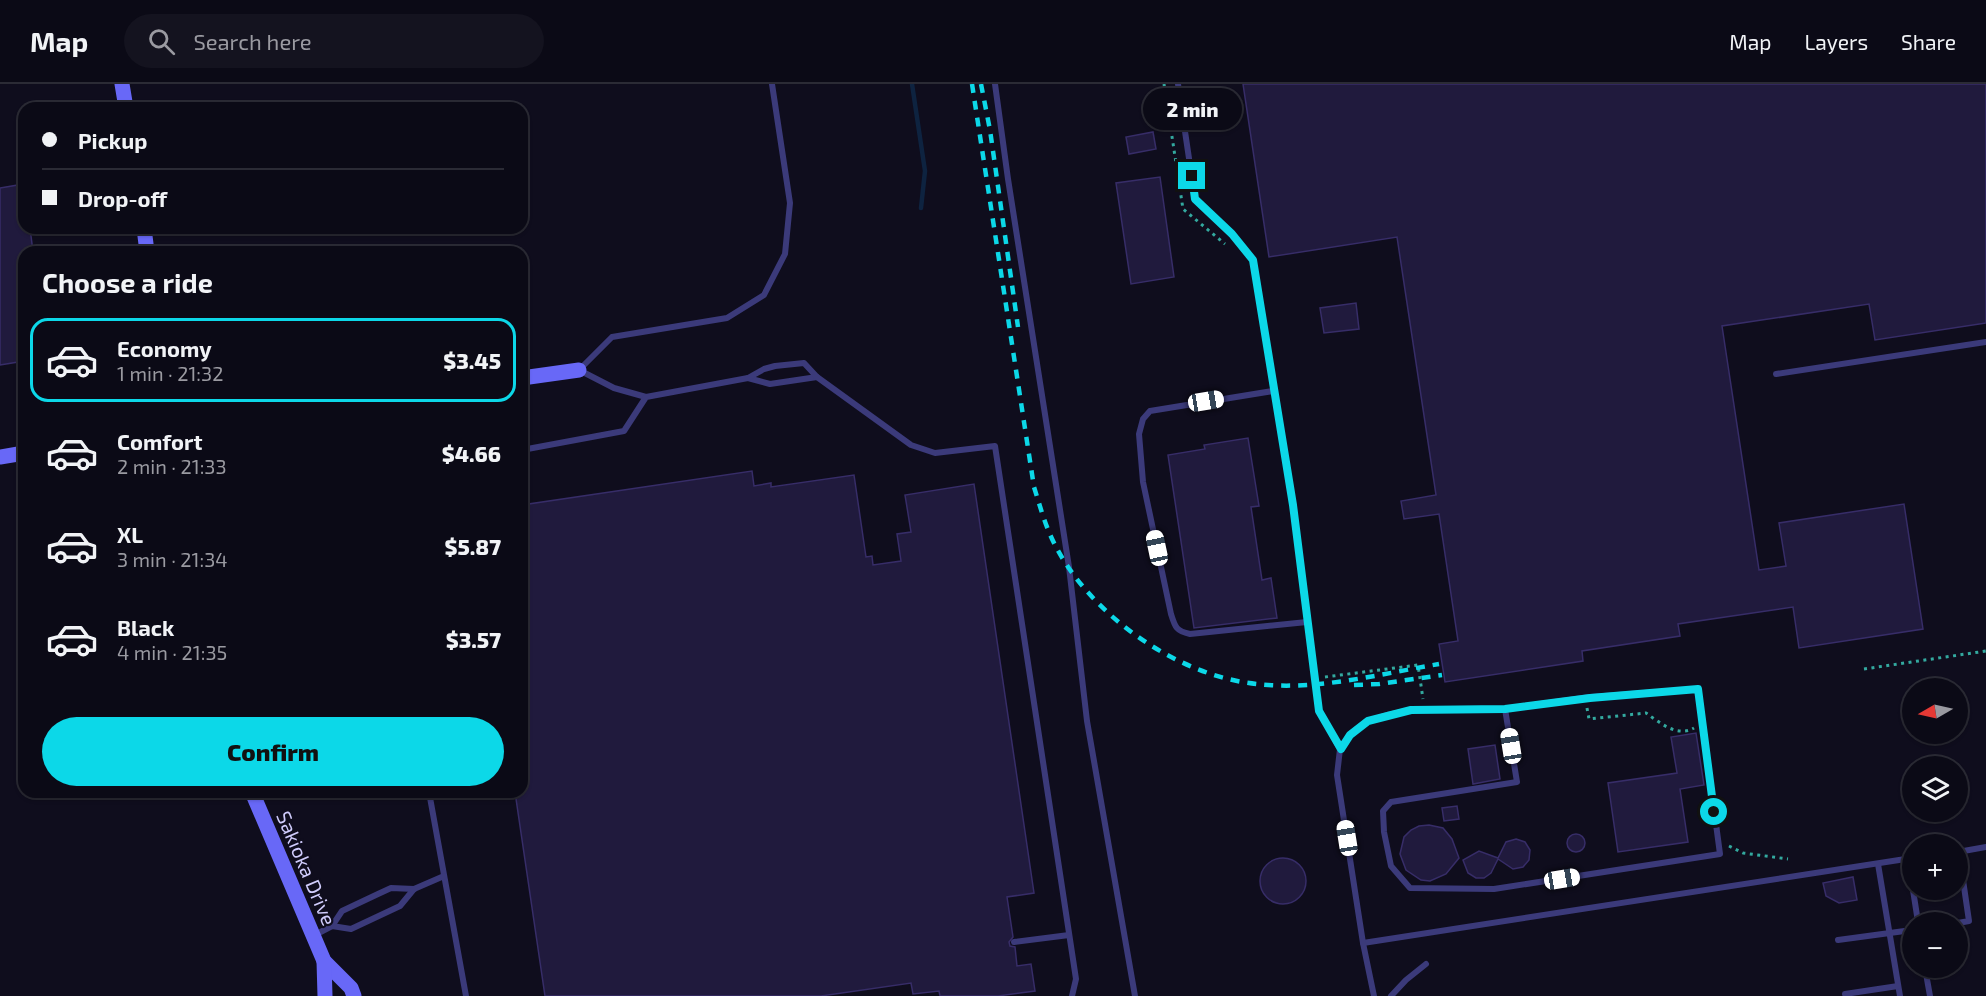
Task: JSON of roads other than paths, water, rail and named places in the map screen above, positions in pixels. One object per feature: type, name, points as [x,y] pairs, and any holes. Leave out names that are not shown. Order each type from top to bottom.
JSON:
[{"type":"street","points":[[122,84],[125,102]]},
{"type":"street","points":[[528,377],[579,370]]},
{"type":"street","points":[[0,457],[18,454]]},
{"type":"street","name":"Sakioka Drive","points":[[255,798],[324,961],[351,988],[354,996]]},
{"type":"street","name":"Sakioka Drive","points":[[324,961],[324,996]]},
{"type":"lane","points":[[772,84],[790,202],[785,254],[764,295],[728,318],[612,337],[579,370],[614,388],[646,397],[748,378],[764,369],[804,363],[817,377],[911,445],[935,453],[995,446],[1076,979],[1072,996]]},
{"type":"lane","points":[[995,84],[1069,567],[1087,721],[1135,996]]},
{"type":"lane","points":[[1178,84],[1195,199],[1232,234],[1253,260],[1293,505],[1319,711],[1341,749]]},
{"type":"lane","points":[[1776,374],[1986,342]]},
{"type":"lane","points":[[748,378],[770,384],[817,377]]},
{"type":"lane","points":[[1274,391],[1150,411],[1143,419],[1138,434],[1143,482],[1171,614],[1175,628],[1179,632],[1190,633],[1307,622]]},
{"type":"lane","points":[[528,449],[624,431],[646,397]]},
{"type":"lane","points":[[1374,996],[1363,943],[1337,775],[1341,749],[1350,735],[1368,721],[1411,710],[1505,709],[1586,698],[1698,689],[1720,854],[1494,889],[1410,888],[1391,866],[1384,832],[1383,811],[1391,802],[1517,782],[1505,709]]},
{"type":"lane","points":[[430,798],[466,996]]},
{"type":"lane","points":[[1968,850],[1986,847]]},
{"type":"lane","points":[[1363,943],[1902,860]]},
{"type":"lane","points":[[1878,864],[1900,996]]},
{"type":"lane","points":[[313,936],[332,926],[342,911],[391,888],[414,889],[444,876]]},
{"type":"lane","points":[[332,926],[351,929],[400,906],[414,889]]},
{"type":"lane","points":[[1838,940],[1902,931]]},
{"type":"lane","points":[[1014,942],[1069,935]]},
{"type":"lane","points":[[1391,996],[1426,964]]},
{"type":"lane","points":[[1927,978],[1930,996]]},
{"type":"lane","points":[[1845,994],[1898,986]]},
{"type":"waterway","points":[[912,84],[925,171],[921,208]]},
{"type":"railway","points":[[972,84],[1034,487],[1054,543],[1070,569],[1090,594],[1139,638],[1197,669],[1227,679],[1280,686],[1302,685],[1348,680],[1439,664]]},
{"type":"railway","points":[[981,84],[990,130],[1018,327]]},
{"type":"railway","points":[[1354,685],[1379,684],[1442,675]]}]
